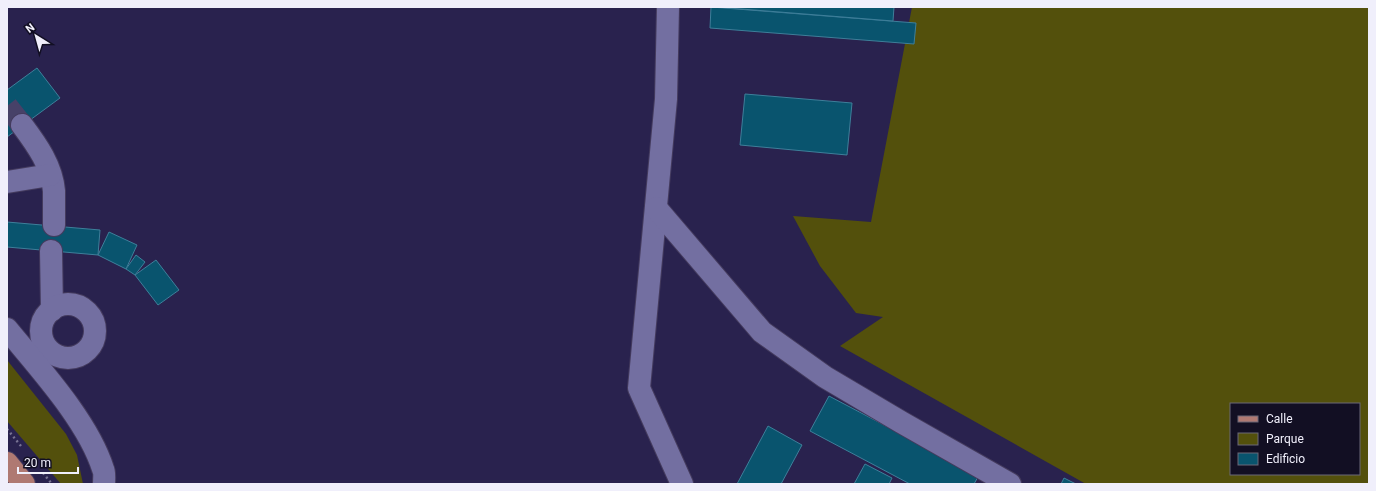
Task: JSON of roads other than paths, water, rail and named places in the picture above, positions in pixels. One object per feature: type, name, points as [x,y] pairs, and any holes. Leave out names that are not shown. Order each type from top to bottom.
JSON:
[{"type":"main road","points":[[7,463],[24,484]]},
{"type":"lane","points":[[668,7],[666,99],[639,388],[682,484]]},
{"type":"lane","points":[[22,125],[39,148],[48,167],[54,190],[54,225]]},
{"type":"lane","points":[[7,182],[50,175]]},
{"type":"lane","points":[[656,208],[762,332],[825,377],[1010,484]]},
{"type":"lane","points":[[51,251],[52,310]]},
{"type":"lane","points":[[47,361],[64,357],[72,358],[81,355],[88,349],[93,342],[96,333],[95,324],[91,316],[85,310],[68,304],[60,306],[52,310],[46,317],[42,331],[47,361],[68,405],[92,442],[104,470],[104,484]]},
{"type":"lane","points":[[7,329],[47,361]]},
{"type":"tunnel","points":[[7,106],[22,125]]}]
